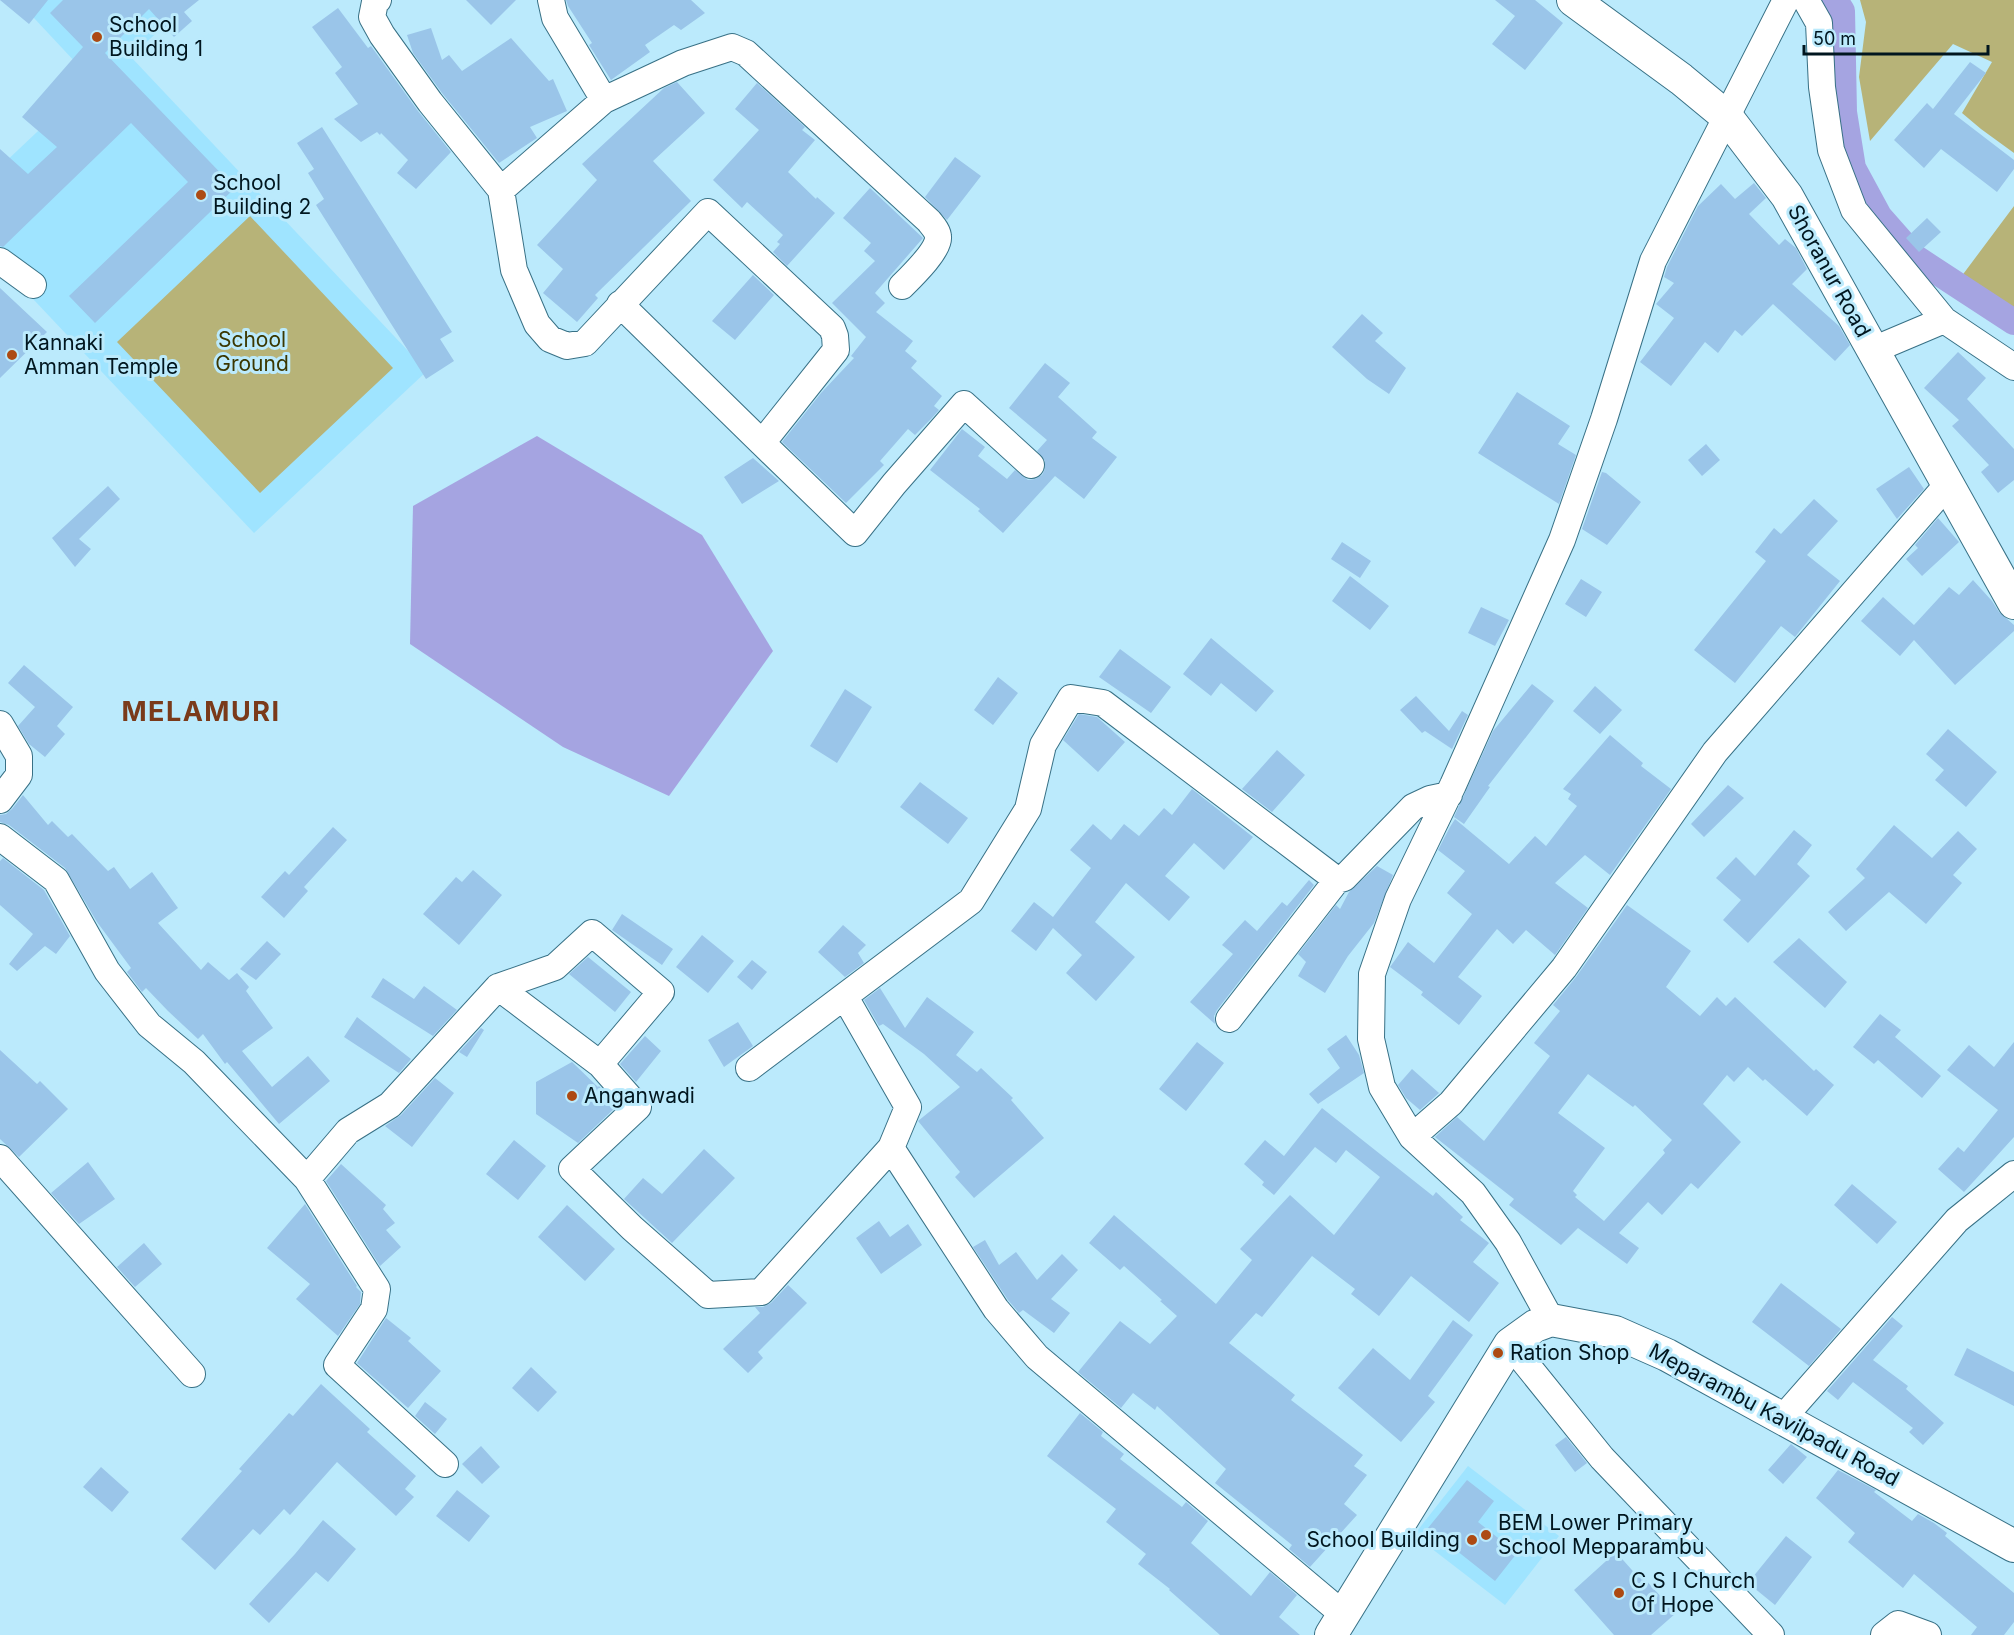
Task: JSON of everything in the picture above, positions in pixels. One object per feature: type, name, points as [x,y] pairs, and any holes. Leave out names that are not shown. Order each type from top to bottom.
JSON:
[{"type":"main road","name":"Shoranur Road","points":[[1573,0],[1681,79],[1727,117],[1787,195],[2014,603]]},
{"type":"main road","points":[[1337,1625],[1510,1344],[1534,1326],[1551,1320]]},
{"type":"main road","name":"Meparambu Kavilpadu Road","points":[[1551,1320],[1615,1332],[1667,1355],[2014,1546]]},
{"type":"street","points":[[378,0],[372,17],[382,35],[430,102],[501,190],[514,270],[537,324],[550,339],[567,346],[585,343],[708,212],[832,328],[836,350],[762,443]]},
{"type":"street","points":[[550,0],[555,18],[604,99]]},
{"type":"street","points":[[1551,1320],[1508,1242],[1473,1193],[1412,1137],[1382,1087],[1371,1039],[1372,974],[1398,899],[1449,795],[1562,540],[1604,419],[1653,261],[1786,0]]},
{"type":"street","points":[[1806,0],[1819,24],[1822,87],[1831,150],[1854,210],[1944,320],[2014,367]]},
{"type":"street","points":[[501,190],[604,99],[683,63],[732,47],[746,53],[929,220],[939,240],[935,249],[902,286]]},
{"type":"street","points":[[0,261],[33,285]]},
{"type":"street","points":[[620,304],[855,533],[894,484],[964,404],[1031,465]]},
{"type":"street","points":[[1873,350],[1944,320]]},
{"type":"street","points":[[1412,1137],[1451,1103],[1564,968],[1715,752],[1948,484]]},
{"type":"street","points":[[749,1068],[971,901],[1028,809],[1043,745],[1071,698],[1103,703],[1337,880]]},
{"type":"street","points":[[0,724],[19,756],[19,775],[0,800]]},
{"type":"street","points":[[1229,1020],[1337,880],[1344,878],[1413,807],[1430,799],[1449,795]]},
{"type":"street","points":[[0,837],[56,880],[107,970],[149,1025],[194,1062],[307,1179],[377,1289],[374,1309],[337,1365],[445,1464]]},
{"type":"street","points":[[307,1179],[348,1131],[390,1105],[498,987],[555,967],[592,933],[661,992],[600,1064]]},
{"type":"street","points":[[498,987],[600,1064],[638,1107],[572,1169],[632,1228],[708,1295],[761,1292],[891,1148],[908,1107],[845,997]]},
{"type":"street","points":[[891,1148],[996,1309],[1037,1357],[1337,1625]]},
{"type":"street","points":[[0,1158],[192,1374]]},
{"type":"street","points":[[1782,1419],[1957,1220],[2014,1174]]},
{"type":"street","points":[[1510,1344],[1602,1458],[1771,1635]]},
{"type":"street","points":[[1884,1635],[1898,1624],[1928,1635]]},
{"type":"shaded area","points":[[21,0],[191,0],[131,57],[427,371],[254,533],[0,264],[0,167],[92,80],[19,2]]},
{"type":"shaded area","points":[[537,436],[702,535],[773,651],[669,796],[563,747],[410,644],[413,506]]},
{"type":"shaded area","name":"BEM Lower Primary School Mepparambu","points":[[1468,1466],[1559,1536],[1505,1605],[1414,1535]]},
{"type":"green space","points":[[1860,0],[2014,0],[2014,153],[1962,113],[1992,62],[1953,44],[1870,141],[1859,77],[1866,22]]},
{"type":"green space","points":[[2014,206],[2014,311],[1961,277]]},
{"type":"green space","name":"School Ground","points":[[250,216],[393,368],[260,493],[117,342]]},
{"type":"building","points":[[0,0],[48,0],[29,24]]},
{"type":"building","name":"School Building 2","points":[[63,0],[199,0],[184,12],[192,21],[174,37],[149,9],[105,53],[235,188],[95,323],[69,296],[188,182],[131,123],[3,247],[0,246],[0,149],[28,174],[57,147],[22,117],[83,47],[50,13]]},
{"type":"building","points":[[466,0],[516,0],[491,25]]},
{"type":"building","points":[[566,0],[691,0],[705,13],[681,30],[674,25],[645,45],[650,52],[611,80],[589,45],[592,43]]},
{"type":"building","points":[[1495,0],[1535,0],[1563,23],[1525,70],[1492,44],[1515,16]]},
{"type":"building","points":[[338,8],[368,48],[371,46],[451,152],[416,189],[397,173],[408,160],[381,133],[380,135],[377,132],[361,142],[334,119],[358,104],[335,73],[342,67],[312,27]]},
{"type":"building","points":[[431,28],[442,60],[449,55],[462,71],[511,38],[549,81],[553,79],[567,111],[530,127],[537,138],[499,163],[413,53],[407,35]]},
{"type":"building","points":[[1970,62],[1986,73],[1954,114],[2014,160],[2014,169],[1997,192],[1941,149],[1924,168],[1894,140],[1927,103],[1933,109]]},
{"type":"building","points":[[677,82],[705,113],[653,161],[691,201],[595,295],[598,298],[577,322],[543,293],[563,269],[537,245],[597,180],[582,164],[664,88]]},
{"type":"building","points":[[757,83],[805,127],[802,130],[815,140],[788,172],[816,199],[817,197],[835,213],[787,266],[773,252],[780,244],[777,242],[783,235],[747,202],[742,208],[713,180],[759,130],[735,109]]},
{"type":"building","points":[[322,127],[452,332],[440,339],[454,361],[426,379],[316,205],[324,199],[308,173],[314,169],[297,143]]},
{"type":"building","points":[[955,157],[981,176],[947,220],[925,197]]},
{"type":"building","points":[[1754,183],[1766,198],[1749,214],[1779,245],[1785,239],[1796,248],[1807,269],[1792,284],[1839,326],[1850,345],[1835,361],[1773,304],[1742,336],[1735,330],[1718,353],[1705,342],[1671,386],[1640,362],[1674,318],[1656,304],[1674,283],[1664,277],[1667,267],[1698,206],[1721,184],[1735,199]]},
{"type":"building","points":[[870,188],[923,238],[875,293],[885,303],[876,312],[913,341],[905,351],[917,361],[911,368],[942,396],[934,406],[939,410],[931,419],[915,435],[908,429],[880,461],[884,465],[846,503],[782,442],[821,393],[854,358],[851,356],[866,337],[832,303],[875,261],[864,251],[871,243],[843,218]]},
{"type":"building","points":[[1927,218],[1941,232],[1919,252],[1906,238]]},
{"type":"building","points":[[753,275],[774,295],[735,340],[712,321]]},
{"type":"building","name":"Kannaki Amman Temple","points":[[0,288],[47,332],[0,378]]},
{"type":"building","points":[[1362,314],[1383,333],[1375,341],[1406,368],[1389,394],[1367,379],[1332,347]]},
{"type":"building","points":[[1958,352],[1986,378],[1967,399],[2014,449],[2014,480],[1998,493],[1981,472],[1989,465],[1952,426],[1959,420],[1924,388]]},
{"type":"building","points":[[1045,363],[1070,383],[1058,397],[1097,432],[1092,438],[1117,457],[1084,499],[1055,476],[1003,533],[978,511],[980,509],[930,470],[962,429],[985,447],[978,456],[1007,479],[1015,470],[1028,480],[1042,475],[1045,461],[1037,451],[1047,440],[1009,408]]},
{"type":"building","points":[[1517,392],[1570,426],[1558,444],[1576,455],[1559,504],[1478,453]]},
{"type":"building","points":[[1706,444],[1720,460],[1702,476],[1688,460]]},
{"type":"building","points":[[753,458],[779,481],[742,504],[724,477]]},
{"type":"building","points":[[1909,467],[1924,489],[1897,519],[1876,489]]},
{"type":"building","points":[[1602,472],[1641,502],[1607,545],[1582,529]]},
{"type":"building","points":[[108,486],[120,499],[79,539],[91,549],[75,567],[52,538]]},
{"type":"building","points":[[1814,499],[1838,521],[1807,555],[1840,581],[1795,637],[1781,626],[1735,683],[1694,650],[1766,561],[1755,552],[1774,528],[1781,534]]},
{"type":"building","points":[[1938,518],[1959,542],[1922,576],[1906,559],[1918,548],[1915,545]]},
{"type":"building","points":[[1342,542],[1371,561],[1360,578],[1331,559]]},
{"type":"building","points":[[1350,576],[1389,606],[1370,630],[1332,601]]},
{"type":"building","points":[[1581,579],[1602,592],[1586,617],[1565,604]]},
{"type":"building","points":[[1973,580],[1999,612],[2014,625],[2014,631],[1955,685],[1914,640],[1900,656],[1861,621],[1883,597],[1914,625],[1949,587],[1959,595]]},
{"type":"building","points":[[1481,607],[1509,620],[1495,646],[1468,633]]},
{"type":"building","points":[[1211,638],[1274,691],[1256,712],[1221,683],[1211,696],[1183,674]]},
{"type":"building","points":[[1120,649],[1171,687],[1151,713],[1099,677]]},
{"type":"building","points":[[24,665],[73,707],[57,726],[65,734],[45,757],[29,744],[18,726],[35,707],[8,683]]},
{"type":"building","points":[[998,677],[1018,693],[993,725],[974,710]]},
{"type":"building","points":[[1532,684],[1554,701],[1488,786],[1490,787],[1464,824],[1454,817],[1493,731]]},
{"type":"building","points":[[1595,686],[1622,710],[1600,734],[1573,711]]},
{"type":"building","points":[[845,689],[872,707],[837,763],[810,746]]},
{"type":"building","points":[[1416,696],[1449,731],[1462,711],[1468,715],[1452,749],[1425,731],[1422,733],[1400,710]]},
{"type":"building","points":[[1079,714],[1097,717],[1125,742],[1098,772],[1063,740]]},
{"type":"building","points":[[1948,729],[1997,772],[1966,807],[1935,780],[1944,770],[1926,754]]},
{"type":"building","points":[[1610,735],[1643,763],[1641,766],[1671,789],[1610,875],[1585,855],[1555,883],[1588,908],[1555,955],[1526,930],[1513,944],[1497,929],[1458,977],[1482,996],[1459,1025],[1421,995],[1423,992],[1390,967],[1408,942],[1434,963],[1472,914],[1447,893],[1465,871],[1438,850],[1455,819],[1509,864],[1535,836],[1546,846],[1577,806],[1568,799],[1571,794],[1563,789]]},
{"type":"building","points":[[1277,750],[1305,775],[1272,812],[1242,789]]},
{"type":"building","points":[[920,782],[968,818],[948,844],[900,807]]},
{"type":"building","points":[[1728,785],[1744,798],[1704,837],[1691,824]]},
{"type":"building","points":[[1192,789],[1253,837],[1224,870],[1194,843],[1165,876],[1190,897],[1169,921],[1126,883],[1095,922],[1135,957],[1096,1001],[1066,973],[1082,955],[1053,928],[1036,951],[1011,931],[1034,902],[1053,917],[1091,868],[1070,850],[1093,824],[1111,840],[1124,824],[1139,836],[1164,808],[1172,815]]},
{"type":"building","points":[[23,795],[48,825],[52,821],[68,837],[72,834],[108,871],[114,867],[130,889],[152,872],[178,908],[158,923],[201,970],[208,962],[229,980],[237,973],[249,987],[246,991],[273,1028],[242,1051],[272,1087],[308,1056],[330,1081],[279,1124],[227,1062],[225,1064],[203,1034],[198,1039],[146,988],[142,992],[127,972],[131,968],[97,922],[65,868],[9,825],[0,822],[0,815],[12,809]]},
{"type":"building","points":[[1894,825],[1932,858],[1958,831],[1977,849],[1953,875],[1962,883],[1926,924],[1889,892],[1846,931],[1828,912],[1865,878],[1856,869]]},
{"type":"building","points":[[333,827],[347,840],[304,887],[308,891],[284,918],[261,897],[285,871],[289,875]]},
{"type":"building","points":[[1794,830],[1812,845],[1797,864],[1810,876],[1748,943],[1723,920],[1741,900],[1716,878],[1736,857],[1755,876]]},
{"type":"building","points":[[3,858],[44,890],[70,936],[56,954],[45,946],[17,971],[9,964],[33,934],[0,905],[0,861]]},
{"type":"building","points":[[1377,866],[1393,875],[1374,923],[1348,956],[1325,993],[1298,976],[1306,962],[1298,954],[1336,905],[1340,909],[1349,892]]},
{"type":"building","points":[[473,870],[502,895],[459,945],[423,914],[456,877],[462,882]]},
{"type":"building","points":[[1309,880],[1314,885],[1217,1010],[1214,1016],[1215,1024],[1190,1002],[1233,954],[1222,945],[1245,920],[1257,931],[1282,902],[1287,906]]},
{"type":"building","points":[[1627,905],[1691,951],[1666,987],[1700,1016],[1717,997],[1726,1006],[1735,997],[1814,1071],[1816,1069],[1834,1085],[1807,1116],[1748,1067],[1734,1082],[1727,1075],[1703,1104],[1741,1142],[1698,1189],[1691,1183],[1662,1215],[1648,1202],[1619,1233],[1639,1248],[1627,1264],[1578,1228],[1561,1245],[1509,1205],[1514,1199],[1435,1137],[1457,1117],[1484,1141],[1550,1056],[1534,1043],[1560,1011],[1553,1005],[1576,977]],"holes":[[[1588,1074],[1633,1107],[1635,1105],[1672,1140],[1663,1150],[1665,1153],[1604,1221],[1575,1197],[1577,1195],[1573,1191],[1605,1148],[1558,1113]]]},
{"type":"building","points":[[622,914],[673,949],[662,965],[612,930]]},
{"type":"building","points":[[843,925],[866,945],[858,953],[864,963],[845,977],[818,952]]},
{"type":"building","points":[[702,935],[734,961],[708,993],[676,967]]},
{"type":"building","points":[[1799,938],[1847,982],[1825,1008],[1773,962]]},
{"type":"building","points":[[267,941],[281,954],[256,980],[240,969]]},
{"type":"building","points":[[588,957],[631,992],[615,1012],[569,974]]},
{"type":"building","points":[[752,960],[767,972],[752,990],[737,977]]},
{"type":"building","points":[[383,978],[414,999],[424,986],[457,1010],[433,1036],[371,997]]},
{"type":"building","points":[[880,988],[905,1028],[927,997],[974,1032],[956,1055],[977,1072],[981,1068],[1013,1098],[1011,1100],[1044,1138],[974,1198],[955,1177],[960,1172],[918,1121],[960,1087],[924,1054],[883,1024],[879,1026],[864,1000]]},
{"type":"building","points":[[1880,1014],[1901,1030],[1895,1037],[1941,1076],[1922,1098],[1878,1060],[1874,1064],[1853,1047]]},
{"type":"building","points":[[357,1017],[411,1059],[399,1073],[344,1037]]},
{"type":"building","points":[[738,1022],[753,1046],[724,1067],[708,1040]]},
{"type":"building","points":[[481,1028],[484,1030],[467,1057],[459,1052]]},
{"type":"building","points":[[1346,1035],[1359,1055],[1364,1073],[1318,1104],[1309,1094],[1340,1068],[1327,1049]]},
{"type":"building","points":[[645,1036],[661,1051],[636,1082],[620,1064]]},
{"type":"building","points":[[1197,1042],[1224,1063],[1186,1111],[1159,1089]]},
{"type":"building","points":[[2014,1042],[2014,1137],[1964,1192],[1938,1169],[1958,1147],[1964,1152],[1998,1110],[1947,1070],[1969,1045],[1994,1067]]},
{"type":"building","points":[[0,1050],[37,1084],[40,1081],[68,1109],[19,1157],[0,1139]]},
{"type":"building","name":"Anganwadi","points":[[572,1062],[617,1106],[578,1143],[536,1114],[536,1082]]},
{"type":"building","points":[[1412,1069],[1439,1093],[1420,1110],[1406,1098],[1398,1085]]},
{"type":"building","points":[[435,1078],[454,1093],[412,1147],[385,1126],[401,1115]]},
{"type":"building","points":[[1322,1108],[1433,1196],[1436,1192],[1463,1217],[1460,1220],[1489,1243],[1473,1262],[1499,1283],[1469,1322],[1411,1276],[1379,1316],[1351,1294],[1355,1289],[1312,1256],[1262,1317],[1256,1313],[1229,1343],[1295,1395],[1291,1400],[1363,1455],[1354,1466],[1367,1475],[1344,1504],[1357,1515],[1310,1567],[1289,1549],[1292,1545],[1215,1483],[1226,1469],[1157,1406],[1155,1410],[1133,1393],[1121,1408],[1078,1372],[1120,1321],[1150,1344],[1177,1316],[1124,1266],[1120,1270],[1089,1243],[1114,1215],[1216,1304],[1252,1260],[1240,1249],[1290,1195],[1334,1235],[1380,1177],[1346,1150],[1336,1163],[1315,1147],[1274,1195],[1262,1185],[1264,1182],[1244,1164],[1265,1140],[1284,1156]]},
{"type":"building","points":[[514,1140],[546,1166],[518,1200],[486,1174]]},
{"type":"building","points":[[704,1149],[735,1178],[672,1243],[624,1199],[643,1178],[662,1194]]},
{"type":"building","points":[[88,1162],[115,1199],[79,1224],[51,1193]]},
{"type":"building","points":[[341,1164],[386,1205],[383,1209],[395,1223],[386,1230],[401,1247],[380,1266],[326,1181]]},
{"type":"building","points":[[1852,1184],[1897,1222],[1877,1244],[1834,1205]]},
{"type":"building","points":[[305,1204],[361,1292],[360,1304],[338,1336],[296,1299],[310,1284],[267,1248]]},
{"type":"building","points":[[567,1205],[615,1249],[585,1281],[538,1237]]},
{"type":"building","points":[[879,1221],[890,1237],[908,1224],[922,1245],[881,1274],[856,1238]]},
{"type":"building","points":[[985,1240],[999,1265],[1016,1252],[1037,1280],[1062,1254],[1078,1270],[1051,1299],[1070,1313],[1054,1333],[1023,1310],[1019,1313],[1008,1300],[973,1247]]},
{"type":"building","points":[[144,1243],[162,1264],[135,1287],[117,1267]]},
{"type":"building","points":[[1781,1283],[1841,1329],[1809,1366],[1752,1322]]},
{"type":"building","points":[[788,1285],[807,1303],[758,1352],[763,1358],[748,1373],[723,1349],[760,1313],[755,1307],[763,1307],[771,1303]]},
{"type":"building","points":[[1892,1317],[1903,1326],[1873,1360],[1908,1386],[1906,1389],[1944,1423],[1923,1445],[1909,1432],[1913,1428],[1853,1382],[1838,1400],[1827,1391]]},
{"type":"building","points":[[386,1318],[411,1338],[408,1341],[441,1371],[408,1408],[357,1363]]},
{"type":"building","points":[[1453,1320],[1473,1335],[1428,1396],[1435,1402],[1401,1442],[1338,1388],[1373,1348],[1410,1380]]},
{"type":"building","points":[[1967,1348],[2014,1372],[2014,1406],[1954,1375]]},
{"type":"building","points":[[531,1367],[557,1392],[538,1412],[512,1388]]},
{"type":"building","points":[[321,1384],[370,1429],[367,1432],[416,1476],[405,1489],[414,1497],[396,1516],[337,1462],[290,1515],[284,1509],[260,1535],[253,1529],[215,1570],[181,1539],[242,1471],[239,1469],[289,1413],[293,1416]]},
{"type":"building","points":[[425,1402],[447,1419],[435,1434],[415,1416]]},
{"type":"building","points":[[1080,1413],[1103,1432],[1101,1436],[1124,1454],[1120,1459],[1182,1507],[1186,1502],[1208,1521],[1191,1543],[1251,1596],[1270,1572],[1297,1595],[1279,1617],[1300,1635],[1220,1635],[1170,1589],[1138,1564],[1146,1554],[1106,1522],[1116,1509],[1047,1456]]},
{"type":"building","points":[[1566,1437],[1587,1463],[1575,1472],[1555,1445]]},
{"type":"building","points":[[1791,1444],[1807,1457],[1783,1484],[1768,1470]]},
{"type":"building","points":[[481,1446],[500,1467],[482,1484],[462,1464]]},
{"type":"building","points":[[101,1467],[129,1492],[112,1512],[83,1487]]},
{"type":"building","points":[[1838,1470],[1876,1490],[1874,1492],[1912,1521],[1918,1514],[1934,1523],[1947,1533],[1945,1536],[2014,1593],[2014,1622],[2004,1635],[1971,1635],[1977,1627],[1914,1574],[1903,1588],[1848,1542],[1855,1533],[1816,1498]]},
{"type":"building","name":"School Building","points":[[1467,1480],[1494,1501],[1478,1522],[1517,1553],[1495,1581],[1428,1528]]},
{"type":"building","points":[[457,1490],[490,1516],[469,1542],[436,1516]]},
{"type":"building","points":[[323,1520],[356,1549],[328,1582],[316,1572],[269,1623],[249,1604]]},
{"type":"building","points":[[1786,1536],[1812,1557],[1775,1605],[1748,1583]]},
{"type":"building","points":[[1616,1552],[1639,1578],[1642,1576],[1676,1613],[1651,1635],[1614,1635],[1574,1590]]},
{"type":"waterway","points":[[1835,0],[1842,11],[1844,112],[1853,168],[1879,216],[1916,258],[2014,322]]},
{"type":"place","name":"School Building 1","points":[[97,37]]},
{"type":"place","name":"School Building 2","points":[[201,195]]},
{"type":"place","name":"Kannaki Amman Temple","points":[[12,355]]},
{"type":"place","name":"Anganwadi","points":[[572,1096]]},
{"type":"place","name":"Ration Shop","points":[[1498,1353]]},
{"type":"place","name":"BEM Lower Primary School Mepparambu","points":[[1486,1535]]},
{"type":"place","name":"School Building","points":[[1472,1540]]},
{"type":"place","name":"C S I Church Of Hope","points":[[1619,1593]]},
{"type":"district","name":"MELAMURI","points":[[201,712]]}]
